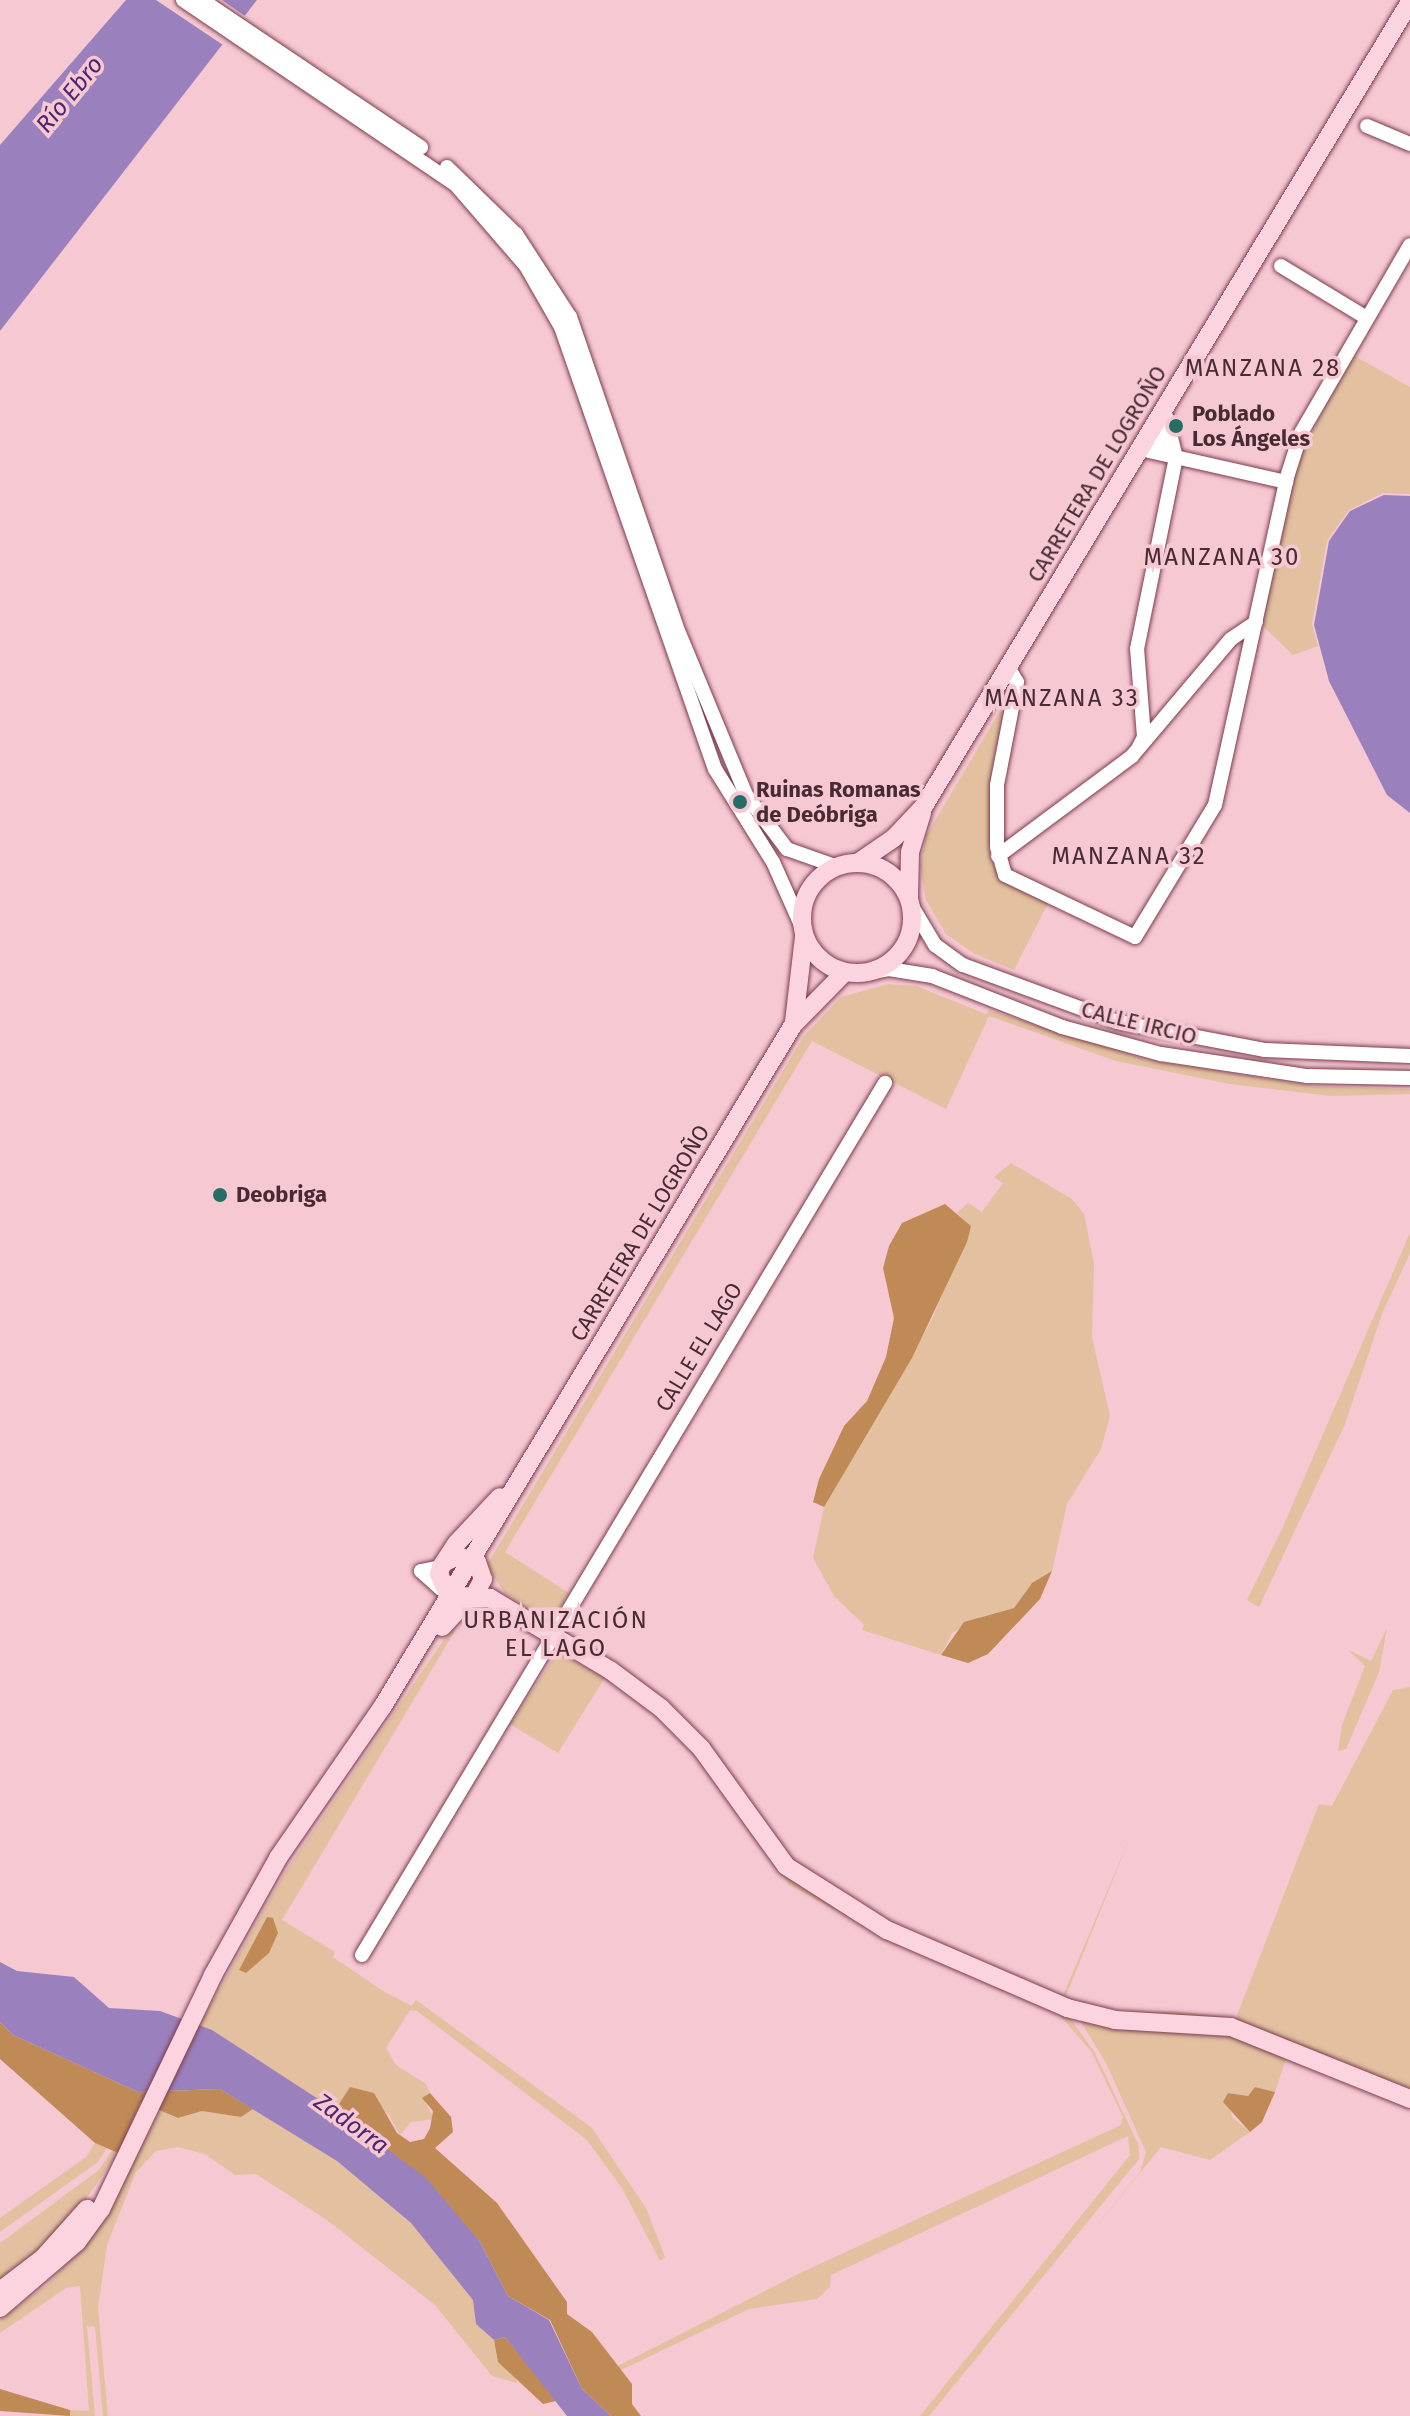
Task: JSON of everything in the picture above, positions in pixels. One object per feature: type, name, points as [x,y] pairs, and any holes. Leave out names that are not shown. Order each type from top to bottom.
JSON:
[{"type":"main road","name":"CARRETERA DE LOGROÑO","points":[[859,862],[894,838],[924,806],[1410,2]]},
{"type":"main road","name":"CARRETERA DE LOGROÑO","points":[[910,901],[910,852],[924,806]]},
{"type":"main road","points":[[859,862],[890,873],[910,901],[912,921],[903,947],[884,966],[867,973],[845,972],[828,965],[803,932],[808,891],[835,866],[859,862]]},
{"type":"main road","name":"CARRETERA DE LOGROÑO","points":[[793,1025],[801,994],[803,932]]},
{"type":"main road","name":"CARRETERA DE LOGROÑO","points":[[383,1706],[445,1593],[472,1559],[793,1025],[845,972]]},
{"type":"main road","name":"CARRETERA DE LOGROÑO","points":[[443,1565],[528,1465]]},
{"type":"main road","points":[[490,1598],[472,1559],[458,1556],[443,1565],[445,1593],[468,1599],[490,1598],[610,1670],[661,1708],[701,1748],[786,1866],[853,1912],[1067,2008],[1115,2020],[1225,2026],[1410,2099]]},
{"type":"main road","name":"CARRETERA DE LOGROÑO","points":[[0,2304],[77,2242],[101,2209],[213,1975],[278,1858],[383,1706],[444,1623],[483,1579]]},
{"type":"street","points":[[183,0],[333,94]]},
{"type":"street","points":[[202,0],[455,184],[526,266],[561,327],[674,636],[715,769],[773,862],[803,932]]},
{"type":"street","points":[[1367,126],[1410,144]]},
{"type":"street","points":[[1008,667],[1017,682],[997,785],[998,856],[1005,875],[1135,937],[1215,805],[1286,482],[1313,408],[1410,245]]},
{"type":"street","points":[[1281,266],[1367,318]]},
{"type":"street","points":[[1150,728],[1137,649],[1176,458],[1164,409]]},
{"type":"street","points":[[1154,426],[1158,439],[1176,458]]},
{"type":"street","points":[[1140,449],[1286,482]]},
{"type":"street","points":[[998,856],[1027,839],[1137,751],[1150,728],[1231,639],[1256,622]]},
{"type":"street","points":[[674,636],[736,778],[787,849],[835,866]]},
{"type":"street","name":"CALLE IRCIO","points":[[910,901],[935,945],[997,981],[1161,1032],[1279,1052],[1410,1056]]},
{"type":"street","name":"CALLE IRCIO","points":[[867,973],[889,969],[932,976],[1062,1027],[1173,1056],[1307,1076],[1410,1078]]},
{"type":"street","name":"CALLE EL LAGO","points":[[362,1955],[885,1083]]},
{"type":"shaded area","points":[[1353,355],[1410,387],[1410,494],[1383,493],[1349,510],[1327,541],[1312,624],[1318,646],[1293,655],[1262,625],[1298,458]]},
{"type":"shaded area","points":[[1000,711],[1005,715],[994,867],[1048,903],[1014,970],[973,953],[946,934],[926,900],[920,867],[926,836]]},
{"type":"shaded area","points":[[888,984],[916,986],[986,1014],[989,1010],[1147,1060],[1314,1086],[1410,1089],[1410,1094],[1331,1096],[1230,1084],[1116,1061],[989,1016],[946,1109],[812,1041],[505,1552],[569,1593],[554,1617],[545,1618],[505,1594],[487,1565],[804,1036],[841,997]]},
{"type":"shaded area","points":[[1011,1163],[1072,1199],[1084,1214],[1094,1264],[1092,1337],[1110,1416],[1101,1449],[1067,1504],[1052,1571],[1032,1583],[1014,1608],[980,1617],[952,1633],[941,1655],[862,1630],[864,1625],[834,1596],[813,1558],[824,1507],[932,1319],[971,1226],[957,1213],[968,1203],[982,1212],[1003,1183],[994,1177]]},
{"type":"shaded area","points":[[945,1204],[971,1226],[967,1242],[912,1358],[824,1507],[813,1502],[819,1479],[844,1426],[867,1401],[886,1357],[894,1318],[883,1268],[889,1246],[902,1223]]},
{"type":"shaded area","points":[[1410,1233],[1410,1253],[1382,1314],[1345,1424],[1259,1607],[1247,1600],[1282,1529]]},
{"type":"shaded area","points":[[1052,1571],[1040,1599],[988,1654],[968,1663],[941,1655],[964,1622],[1014,1608],[1032,1583]]},
{"type":"shaded area","points":[[1387,1628],[1379,1672],[1346,1749],[1338,1751],[1342,1725],[1365,1666],[1348,1650],[1371,1661]]},
{"type":"shaded area","points":[[456,1629],[282,1920],[335,1952],[333,1957],[383,1991],[412,2006],[416,2000],[591,2127],[646,2208],[665,2257],[660,2261],[622,2188],[586,2139],[417,2011],[410,2010],[386,2048],[396,2065],[426,2084],[430,2093],[423,2098],[434,2119],[411,2122],[400,2135],[389,2115],[350,2087],[335,2110],[199,2026],[285,1872],[447,1635]]},
{"type":"shaded area","points":[[557,1653],[605,1677],[608,1673],[681,1730],[706,1758],[760,1842],[808,1887],[857,1918],[1065,2011],[1095,2053],[1139,2146],[1139,2159],[929,2416],[920,2416],[1130,2155],[1128,2136],[831,2275],[830,2287],[817,2299],[749,2309],[621,2370],[618,2366],[798,2274],[1121,2125],[1123,2117],[1091,2051],[1055,2010],[851,1918],[789,1885],[695,1751],[623,1686],[604,1679],[558,1753],[510,1724]]},
{"type":"shaded area","points":[[1410,1687],[1410,2095],[1236,2025],[1106,2016],[1051,1998],[1054,1993],[1062,1998],[1133,1830],[1064,2001],[1110,2014],[1175,2011],[1236,2018],[1319,1804],[1332,1806],[1393,1690]]},
{"type":"shaded area","points":[[267,1917],[273,1918],[278,1933],[269,1953],[246,1973],[239,1970]]},
{"type":"shaded area","points":[[1078,2017],[1216,2028],[1315,2068],[1286,2059],[1275,2092],[1255,2087],[1248,2096],[1228,2093],[1232,2117],[1250,2132],[1210,2160],[1161,2147],[1080,2246],[1140,2172],[1146,2152],[1106,2063]]},
{"type":"shaded area","points":[[0,2022],[13,2035],[138,2092],[220,2089],[253,2109],[241,2117],[202,2111],[178,2118],[141,2102],[118,2153],[95,2143],[0,2059]]},
{"type":"shaded area","points":[[350,2087],[374,2093],[397,2133],[410,2142],[424,2139],[430,2128],[433,2111],[422,2098],[430,2093],[451,2117],[453,2132],[435,2148],[497,2203],[567,2302],[567,2314],[592,2332],[632,2384],[632,2404],[641,2416],[611,2416],[582,2389],[550,2320],[508,2296],[480,2242],[335,2110]]},
{"type":"shaded area","points":[[1255,2087],[1275,2092],[1262,2122],[1250,2132],[1223,2102],[1228,2093],[1248,2096]]},
{"type":"shaded area","points":[[161,2109],[178,2118],[202,2111],[241,2117],[253,2109],[337,2161],[411,2223],[474,2300],[476,2324],[494,2340],[498,2361],[515,2373],[517,2383],[492,2376],[435,2305],[327,2220],[256,2174],[235,2175],[205,2154],[177,2147],[156,2151],[136,2172],[107,2245],[98,2308],[108,2416],[103,2416],[95,2327],[87,2326],[95,2416],[70,2416],[70,2410],[89,2411],[80,2286],[66,2288],[0,2333],[0,2320],[48,2284],[100,2226]]},
{"type":"shaded area","points":[[95,2143],[107,2148],[98,2162],[0,2232],[0,2218],[86,2157]]},
{"type":"shaded area","points":[[112,2150],[118,2153],[74,2216],[0,2286],[0,2243],[99,2170]]},
{"type":"shaded area","points":[[505,2337],[556,2401],[543,2404],[498,2362],[494,2340]]},
{"type":"shaded area","points":[[0,2389],[70,2410],[70,2416],[0,2411]]},
{"type":"water","name":"Río Ebro","points":[[126,0],[257,0],[0,331],[0,145]]},
{"type":"water","points":[[1384,495],[1410,496],[1410,813],[1387,795],[1329,681],[1314,625],[1329,541],[1350,511]]},
{"type":"water","name":"Zadorra","points":[[0,1962],[17,1971],[74,1977],[109,2008],[160,2011],[212,2030],[335,2110],[426,2178],[480,2242],[508,2296],[549,2320],[582,2389],[611,2416],[567,2416],[505,2337],[494,2340],[476,2324],[473,2300],[411,2223],[337,2161],[220,2089],[138,2092],[13,2035],[0,2022]]},
{"type":"pier","points":[[156,0],[222,0],[248,18],[226,47]]},
{"type":"place","name":"Poblado Los Ángeles","points":[[1176,426]]},
{"type":"place","name":"Ruinas Romanas de Deóbriga","points":[[740,802]]},
{"type":"place","name":"Deobriga","points":[[220,1195]]},
{"type":"district","name":"MANZANA 28","points":[[1263,369]]},
{"type":"district","name":"MANZANA 30","points":[[1222,558]]},
{"type":"district","name":"MANZANA 33","points":[[1062,699]]},
{"type":"district","name":"MANZANA 32","points":[[1129,857]]},
{"type":"district","name":"URBANIZACIÓN EL LAGO","points":[[556,1635]]}]
